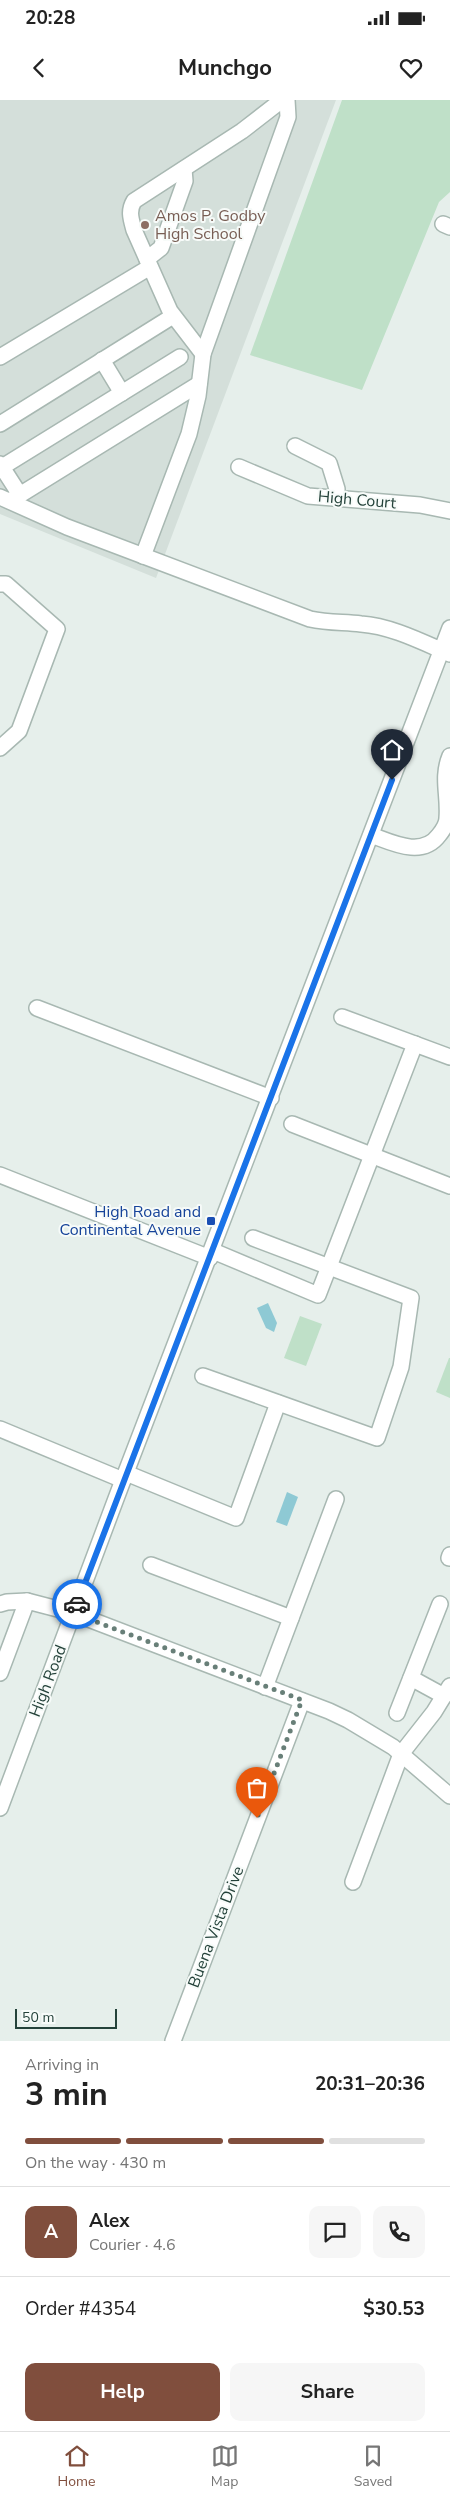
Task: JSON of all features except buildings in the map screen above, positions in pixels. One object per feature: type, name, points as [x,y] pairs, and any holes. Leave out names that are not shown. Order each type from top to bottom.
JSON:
[{"type":"street","points":[[203,354],[173,316],[134,230],[130,216],[130,207],[134,200],[257,121],[282,100]]},
{"type":"street","points":[[143,556],[190,434],[203,354],[288,118],[286,100]]},
{"type":"street","points":[[0,358],[148,263],[161,248],[185,182],[184,169]]},
{"type":"street","points":[[0,424],[173,316]]},
{"type":"street","points":[[10,498],[1,466],[180,357]]},
{"type":"street","points":[[102,360],[122,393]]},
{"type":"street","points":[[10,498],[199,384]]},
{"type":"street","points":[[295,446],[329,462],[333,470],[337,497]]},
{"type":"street","name":"High Court","points":[[239,467],[308,496],[420,505],[450,511]]},
{"type":"street","points":[[10,498],[143,556],[310,619],[328,623],[361,624],[384,628],[446,652]]},
{"type":"street","points":[[0,584],[6,584],[57,629],[19,731],[0,748]]},
{"type":"street","name":"High Road","points":[[0,1808],[124,1476],[371,835],[446,652],[450,628]]},
{"type":"street","points":[[371,835],[397,845],[418,848],[430,845],[445,827],[449,814],[444,770],[450,756]]},
{"type":"street","points":[[37,1008],[271,1098]]},
{"type":"street","points":[[342,1017],[450,1057]]},
{"type":"street","points":[[0,1175],[318,1295],[415,1044]]},
{"type":"street","points":[[292,1124],[450,1186]]},
{"type":"street","points":[[203,1376],[377,1438],[401,1367],[411,1298],[253,1238]]},
{"type":"street","points":[[0,1429],[236,1518],[278,1403]]},
{"type":"street","points":[[265,1687],[336,1499]]},
{"type":"street","points":[[151,1564],[291,1618]]},
{"type":"street","points":[[0,1672],[5,1645],[27,1601]]},
{"type":"street","points":[[0,1604],[27,1601],[73,1613],[302,1700],[348,1720],[377,1736],[450,1796]]},
{"type":"street","points":[[397,1713],[440,1604]]},
{"type":"street","points":[[353,1882],[401,1754],[447,1691],[411,1678]]},
{"type":"street","name":"Buena Vista Drive","points":[[173,2041],[302,1700]]},
{"type":"shaded area","name":"Amos P. Godby High School","points":[[0,100],[336,100],[156,578],[0,514]]},
{"type":"green space","points":[[342,100],[450,100],[450,192],[439,202],[362,390],[250,355]]},
{"type":"green space","points":[[300,1316],[322,1324],[306,1366],[284,1358]]},
{"type":"green space","points":[[450,1358],[450,1398],[436,1392]]},
{"type":"water","points":[[268,1303],[277,1323],[274,1332],[266,1328],[257,1308]]},
{"type":"water","points":[[287,1492],[298,1497],[287,1526],[276,1522]]},
{"type":"way so far","points":[[77,1604],[73,1613],[302,1700],[257,1818]]},
{"type":"place","name":"Amos P. Godby High School","points":[[145,225]]},
{"type":"place","name":"High Road and Continental Avenue","points":[[211,1221]]},
{"type":"route","points":[[77,1604],[392,780]]}]
